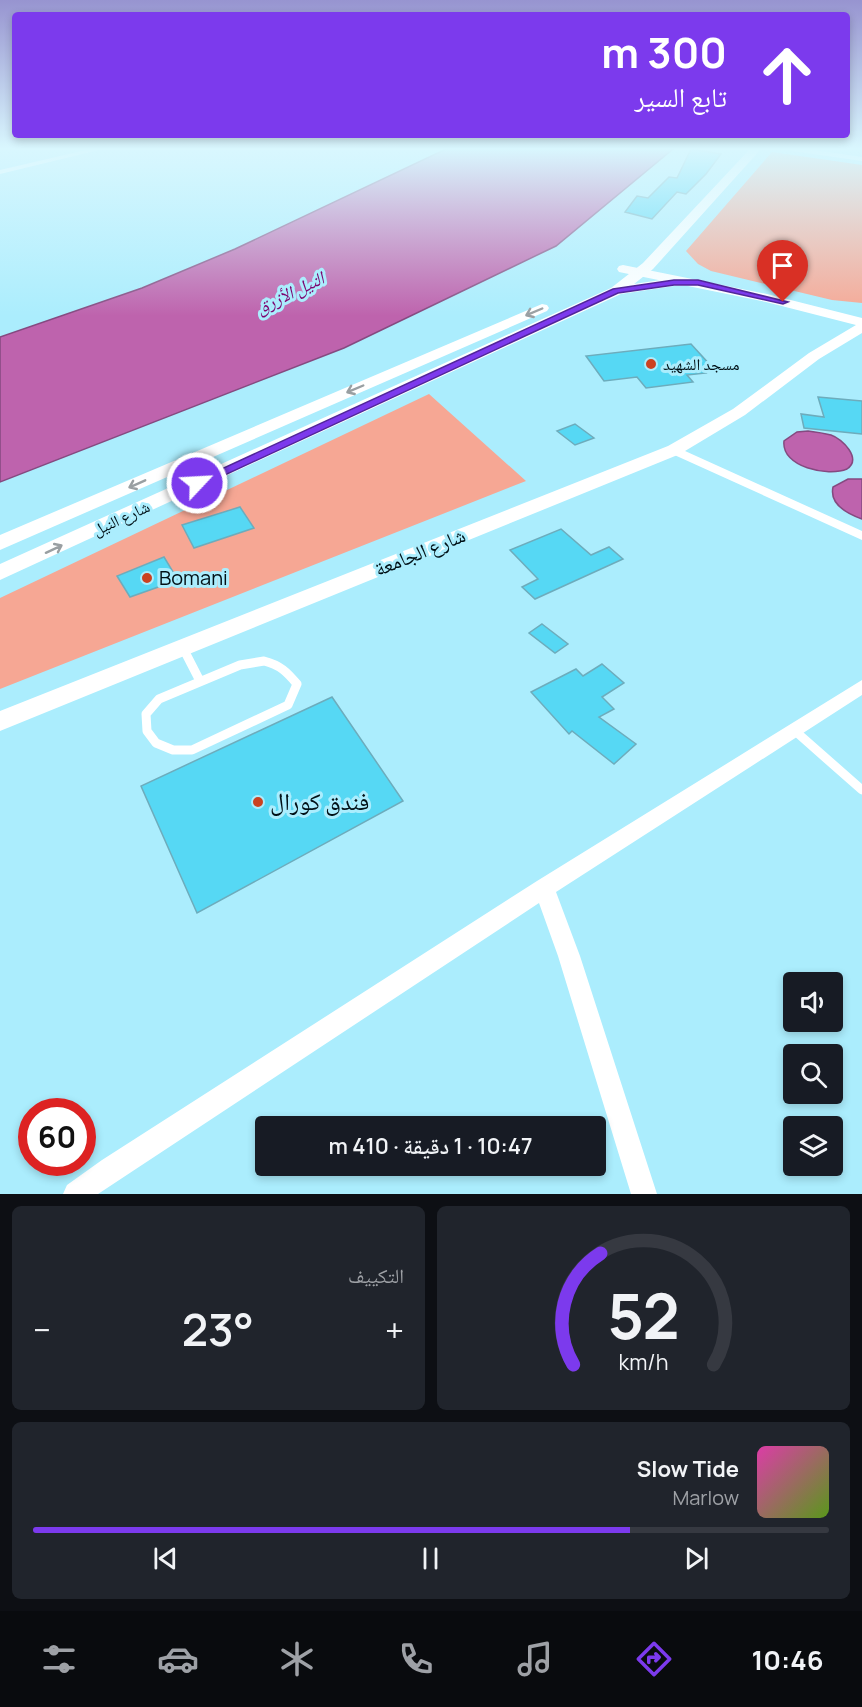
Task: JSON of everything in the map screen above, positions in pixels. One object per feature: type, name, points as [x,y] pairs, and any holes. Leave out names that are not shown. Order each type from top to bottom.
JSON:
[{"type":"main road","name":"شارع النيل","points":[[0,543],[596,285],[636,268],[670,258],[680,223],[695,205]]},
{"type":"main road","name":"شارع النيل","points":[[0,573],[616,291],[699,205]]},
{"type":"main road","points":[[670,258],[694,279]]},
{"type":"main road","points":[[636,268],[822,307],[862,313]]},
{"type":"main road","points":[[616,291],[694,279]]},
{"type":"main road","points":[[822,307],[862,307]]},
{"type":"main road","points":[[822,307],[862,322]]},
{"type":"main road","points":[[822,307],[843,337]]},
{"type":"main road","points":[[499,327],[519,336]]},
{"type":"main road","name":"شارع الجامعة","points":[[0,721],[674,450],[737,413],[843,337],[862,327]]},
{"type":"main road","name":"شارع الجامعة","points":[[823,351],[862,343]]},
{"type":"street","points":[[674,450],[862,536]]},
{"type":"street","points":[[76,1194],[120,1163],[544,888],[862,686]]},
{"type":"street","points":[[544,888],[569,956],[644,1194]]},
{"type":"lane","points":[[183,648],[200,681]]},
{"type":"lane","points":[[268,659],[280,664],[290,672],[297,684],[288,705],[192,750],[173,750],[156,743],[147,731],[146,714],[152,705],[159,699],[200,681],[249,662],[268,659]]},
{"type":"lane","points":[[794,730],[862,790]]},
{"type":"shaded area","points":[[726,205],[862,205],[862,303],[832,300],[711,271],[698,264],[686,251]]},
{"type":"shaded area","points":[[429,394],[526,481],[0,689],[0,598]]},
{"type":"water","name":"النيل الأزرق","points":[[328,205],[606,205],[556,246],[344,348],[0,482],[0,337],[142,288],[235,249]]},
{"type":"water","points":[[808,431],[836,437],[852,455],[851,465],[839,471],[818,471],[807,468],[790,457],[785,450],[784,441],[797,432]]},
{"type":"water","points":[[848,479],[862,479],[862,519],[841,508],[834,499],[833,487]]},
{"type":"building","points":[[630,205],[665,205],[652,219],[625,212]]},
{"type":"building","name":"مسجد الشهيد","points":[[691,344],[712,367],[702,368],[706,373],[687,375],[693,382],[646,388],[637,377],[604,381],[586,356]]},
{"type":"building","points":[[818,397],[862,401],[862,434],[804,428],[801,414],[824,417]]},
{"type":"building","points":[[575,424],[594,438],[575,445],[557,431]]},
{"type":"building","points":[[240,507],[254,528],[194,548],[182,525]]},
{"type":"building","points":[[561,529],[591,555],[609,547],[623,559],[535,599],[522,587],[538,579],[510,550]]},
{"type":"building","name":"Bomani","points":[[164,557],[178,580],[130,597],[117,576]]},
{"type":"building","points":[[542,624],[568,644],[555,653],[529,633]]},
{"type":"building","points":[[602,664],[624,683],[602,697],[614,709],[599,717],[636,744],[614,764],[572,731],[569,734],[531,692],[576,669],[583,676]]},
{"type":"building","points":[[332,697],[403,801],[197,913],[141,786]]},
{"type":"place","name":"مسجد الشهيد","points":[[651,364]]},
{"type":"place","name":"Bomani","points":[[147,578]]},
{"type":"place","name":"فندق كورال","points":[[258,802]]},
{"type":"route","points":[[197,483],[616,291],[653,284],[698,283],[783,302]]}]
